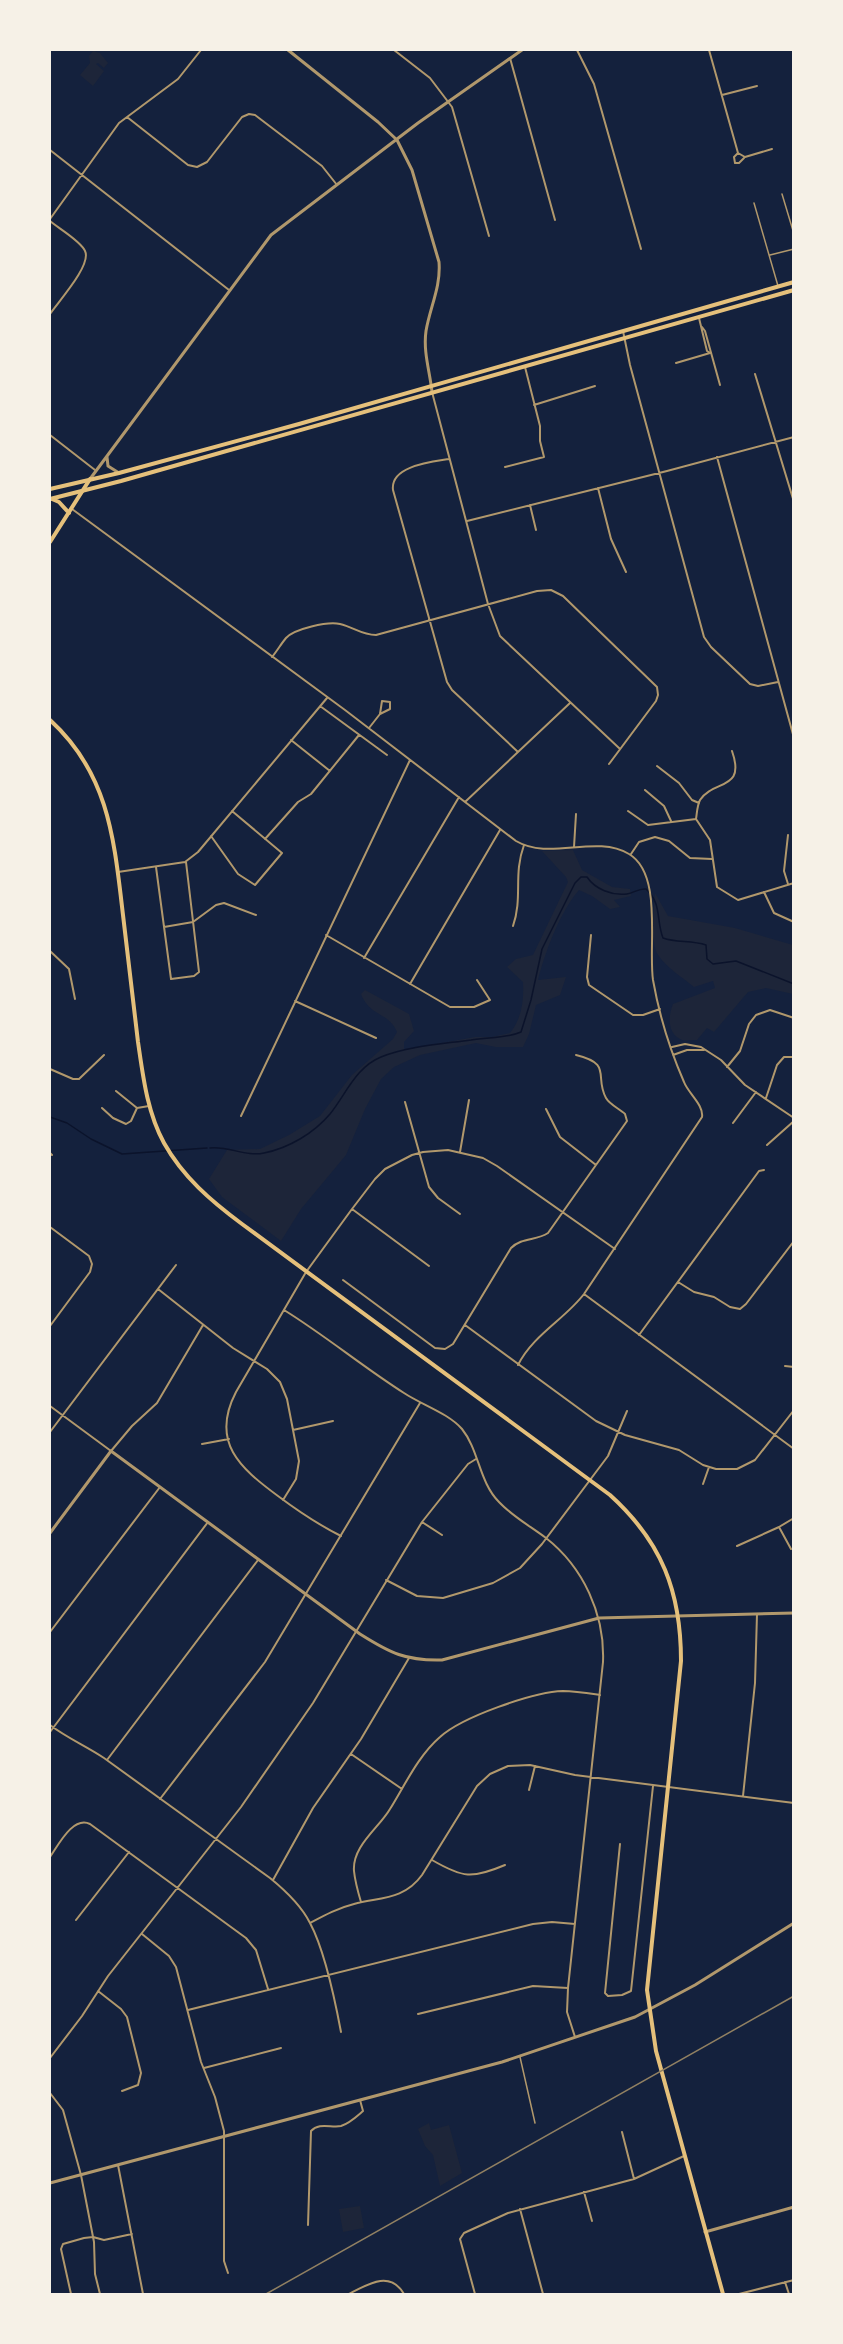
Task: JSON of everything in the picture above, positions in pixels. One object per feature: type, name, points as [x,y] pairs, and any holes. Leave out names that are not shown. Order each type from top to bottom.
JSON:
[{"type":"main road","points":[[50,489],[119,473],[432,386],[794,282]]},
{"type":"main road","points":[[50,498],[121,481],[794,290]]},
{"type":"main road","points":[[50,542],[90,479]]},
{"type":"main road","points":[[50,498],[70,511]]},
{"type":"main road","points":[[50,720],[82,756],[95,779],[108,814],[118,872],[140,1057],[149,1107],[163,1141],[176,1163],[212,1201],[621,1505],[649,1538],[667,1572],[679,1616],[680,1672],[647,1987],[656,2051],[723,2295]]},
{"type":"street","points":[[50,314],[84,267],[87,257],[82,247],[50,220],[119,123],[178,79],[201,50]]},
{"type":"street","points":[[288,50],[397,140],[412,170],[439,262],[440,278],[425,344],[432,392],[488,604],[500,636],[620,749]]},
{"type":"street","points":[[394,50],[430,78],[449,102],[489,236]]},
{"type":"street","points":[[90,479],[271,235],[522,50]]},
{"type":"street","points":[[578,50],[594,84],[641,249]]},
{"type":"street","points":[[709,50],[738,153],[744,157]]},
{"type":"street","points":[[510,58],[555,220]]},
{"type":"street","points":[[722,95],[757,86]]},
{"type":"street","points":[[127,117],[188,165],[197,167],[206,164],[242,117],[249,114],[255,115],[317,162],[337,185]]},
{"type":"street","points":[[738,153],[734,157],[735,163],[742,162],[744,157],[772,149]]},
{"type":"street","points":[[50,150],[229,290]]},
{"type":"street","points":[[699,318],[720,385]]},
{"type":"street","points":[[623,331],[659,473],[706,641],[750,684],[758,686],[778,682]]},
{"type":"street","points":[[676,363],[710,354]]},
{"type":"street","points":[[505,468],[544,458],[540,441],[540,426],[525,367]]},
{"type":"street","points":[[756,374],[794,502]]},
{"type":"street","points":[[534,405],[595,386]]},
{"type":"street","points":[[50,435],[95,470]]},
{"type":"street","points":[[467,521],[794,437]]},
{"type":"street","points":[[107,456],[108,466],[119,473]]},
{"type":"street","points":[[717,457],[794,738]]},
{"type":"street","points":[[449,459],[402,471],[392,485],[429,621],[450,687],[518,752]]},
{"type":"street","points":[[598,488],[611,539],[626,572]]},
{"type":"street","points":[[530,505],[537,530]]},
{"type":"street","points":[[70,511],[369,728],[500,830],[524,845],[538,848],[611,849],[630,855],[644,871],[650,895],[651,962],[660,1009],[673,1055],[687,1090],[703,1112],[702,1117],[584,1294],[539,1338],[518,1365]]},
{"type":"street","points":[[272,657],[290,634],[323,624],[338,624],[364,634],[376,635],[542,590],[558,592],[657,687],[657,698],[609,764]]},
{"type":"street","points":[[118,872],[186,862],[211,836],[327,697]]},
{"type":"street","points":[[369,728],[380,714],[390,709],[390,702],[382,701],[380,714]]},
{"type":"street","points":[[465,802],[570,702]]},
{"type":"street","points":[[320,706],[387,755]]},
{"type":"street","points":[[265,839],[298,802],[311,794],[359,735]]},
{"type":"street","points":[[291,740],[330,771]]},
{"type":"street","points":[[732,751],[736,771],[728,784],[706,794],[699,803],[696,819],[710,840],[717,887],[738,900],[794,883]]},
{"type":"street","points":[[241,1116],[410,759]]},
{"type":"street","points":[[657,766],[679,783],[692,800],[699,803]]},
{"type":"street","points":[[645,790],[664,806],[671,823]]},
{"type":"street","points":[[364,958],[459,797]]},
{"type":"street","points":[[211,836],[238,874],[255,885],[282,853],[232,811]]},
{"type":"street","points":[[628,811],[648,825],[696,819]]},
{"type":"street","points":[[574,847],[576,814]]},
{"type":"street","points":[[410,984],[500,830]]},
{"type":"street","points":[[788,834],[784,871],[788,884]]},
{"type":"street","points":[[630,855],[639,842],[655,837],[669,842],[690,858],[712,859]]},
{"type":"street","points":[[513,926],[519,901],[517,867],[524,845]]},
{"type":"street","points":[[156,867],[171,979],[199,972],[186,862]]},
{"type":"street","points":[[764,891],[774,913],[794,922]]},
{"type":"street","points":[[164,927],[193,922],[216,905],[224,903],[256,915]]},
{"type":"street","points":[[326,935],[443,1004],[462,1008],[479,1006],[490,1000],[477,980]]},
{"type":"street","points":[[591,935],[587,977],[589,985],[630,1014],[639,1016],[660,1009]]},
{"type":"street","points":[[50,951],[69,969],[75,999]]},
{"type":"street","points":[[295,1001],[376,1038]]},
{"type":"street","points":[[727,1067],[740,1051],[749,1024],[756,1015],[770,1010],[794,1018]]},
{"type":"street","points":[[671,1047],[692,1044],[704,1050],[756,1092],[793,1117],[767,1144]]},
{"type":"street","points":[[673,1055],[687,1050],[704,1050]]},
{"type":"street","points":[[50,1069],[73,1079],[79,1079],[104,1055]]},
{"type":"street","points":[[343,1280],[435,1348],[447,1348],[453,1344],[512,1246],[522,1240],[546,1235],[627,1118],[607,1099],[599,1066],[589,1058],[576,1055]]},
{"type":"street","points":[[766,1098],[779,1062],[784,1057],[794,1057]]},
{"type":"street","points":[[116,1090],[137,1108],[149,1107]]},
{"type":"street","points":[[733,1123],[756,1092]]},
{"type":"street","points":[[460,1152],[469,1100]]},
{"type":"street","points":[[405,1102],[432,1191],[460,1214]]},
{"type":"street","points":[[102,1108],[113,1118],[126,1124],[131,1121],[137,1108]]},
{"type":"street","points":[[546,1109],[560,1137],[596,1165]]},
{"type":"street","points":[[341,1536],[283,1500],[242,1467],[233,1453],[227,1419],[230,1405],[306,1272],[375,1179],[399,1161],[419,1153],[441,1150],[476,1155],[492,1162],[615,1249]]},
{"type":"street","points":[[639,1335],[759,1172],[765,1170]]},
{"type":"street","points":[[352,1209],[429,1266]]},
{"type":"street","points":[[50,1227],[89,1256],[92,1264],[90,1272],[50,1326]]},
{"type":"street","points":[[678,1282],[694,1292],[714,1297],[730,1307],[740,1309],[794,1241]]},
{"type":"street","points":[[50,1432],[176,1265]]},
{"type":"street","points":[[158,1289],[233,1348],[273,1374],[280,1382],[285,1392],[299,1470],[283,1500]]},
{"type":"street","points":[[584,1294],[794,1449]]},
{"type":"street","points":[[284,1310],[459,1427],[467,1437],[496,1499],[546,1538],[569,1561],[589,1592],[599,1618],[604,1650],[568,1988],[567,2012],[575,2037]]},
{"type":"street","points":[[50,1533],[111,1451],[132,1426],[157,1403],[203,1325]]},
{"type":"street","points":[[465,1325],[596,1421],[619,1432],[679,1450],[709,1467],[726,1470],[746,1465],[759,1456],[794,1410]]},
{"type":"street","points":[[785,1366],[794,1367]]},
{"type":"street","points":[[160,1799],[266,1662],[420,1403]]},
{"type":"street","points":[[50,1406],[356,1631],[381,1648],[409,1658],[426,1660],[459,1656],[599,1618],[794,1613]]},
{"type":"street","points":[[386,1580],[417,1596],[433,1599],[449,1597],[493,1583],[507,1576],[530,1558],[608,1456],[627,1411]]},
{"type":"street","points":[[293,1430],[333,1421]]},
{"type":"street","points":[[202,1444],[229,1439]]},
{"type":"street","points":[[50,2058],[82,2016],[98,1990],[216,1839],[305,1716],[422,1522],[468,1464],[476,1459]]},
{"type":"street","points":[[703,1484],[709,1467]]},
{"type":"street","points":[[50,1632],[160,1487]]},
{"type":"street","points":[[737,1546],[794,1518]]},
{"type":"street","points":[[50,1732],[208,1522]]},
{"type":"street","points":[[422,1522],[442,1535]]},
{"type":"street","points":[[779,1527],[791,1549]]},
{"type":"street","points":[[108,1760],[258,1560]]},
{"type":"street","points":[[743,1796],[755,1683],[757,1614]]},
{"type":"street","points":[[273,1880],[314,1808],[351,1754],[409,1658]]},
{"type":"street","points":[[361,1902],[354,1871],[356,1857],[361,1846],[382,1821],[429,1748],[439,1737],[465,1720],[550,1693],[573,1691],[600,1695]]},
{"type":"street","points":[[50,1725],[67,1738],[108,1760],[273,1880],[292,1898],[310,1923],[319,1944],[341,2031]]},
{"type":"street","points":[[351,1754],[402,1789]]},
{"type":"street","points":[[310,1923],[361,1902],[391,1897],[407,1891],[417,1882],[432,1860],[473,1792],[486,1777],[507,1766],[535,1766],[653,1786],[794,1803]]},
{"type":"street","points":[[529,1790],[535,1766]]},
{"type":"street","points":[[620,1844],[605,1993],[608,1996],[622,1995],[630,1991],[653,1786]]},
{"type":"street","points":[[50,1857],[74,1826],[82,1821],[90,1824],[250,1942],[260,1960],[268,1989]]},
{"type":"street","points":[[76,1920],[129,1852]]},
{"type":"street","points":[[432,1860],[457,1874],[471,1876],[505,1865]]},
{"type":"street","points":[[188,2010],[533,1924],[552,1922],[575,1924]]},
{"type":"street","points":[[50,2182],[520,2056],[635,2017],[693,1986],[794,1923]]},
{"type":"street","points":[[142,1934],[169,1956],[174,1963],[225,2136],[224,2261],[228,2273]]},
{"type":"street","points":[[418,2014],[533,1986],[568,1988]]},
{"type":"street","points":[[98,1990],[125,2014],[141,2073],[138,2085],[122,2091]]},
{"type":"street","points":[[204,2068],[281,2048]]},
{"type":"street","points":[[50,2093],[63,2110],[81,2175],[93,2237],[95,2274],[100,2295]]},
{"type":"street","points":[[309,2225],[311,2131],[318,2126],[340,2126],[351,2121],[363,2111],[360,2100]]},
{"type":"street","points":[[621,2133],[634,2180]]},
{"type":"street","points":[[475,2295],[460,2242],[462,2235],[488,2220],[520,2209],[634,2180],[665,2163],[684,2156]]},
{"type":"street","points":[[118,2165],[143,2294],[127,2295]]},
{"type":"street","points":[[584,2192],[592,2221]]},
{"type":"street","points":[[705,2232],[794,2207]]},
{"type":"street","points":[[520,2209],[543,2295]]},
{"type":"street","points":[[71,2295],[61,2249],[63,2244],[93,2237],[104,2240],[132,2234]]},
{"type":"street","points":[[349,2295],[370,2283],[383,2280],[394,2283],[404,2295]]},
{"type":"street","points":[[739,2295],[794,2280]]},
{"type":"street","points":[[785,2282],[789,2295]]},
{"type":"lane","points":[[782,194],[794,234]]},
{"type":"lane","points":[[754,203],[778,287]]},
{"type":"lane","points":[[769,256],[794,249]]},
{"type":"lane","points":[[520,2056],[535,2123]]},
{"type":"shaded area","points":[[93,51],[100,53],[108,63],[104,68],[96,64],[104,71],[93,86],[80,75],[90,63],[89,56]]},
{"type":"shaded area","points":[[573,850],[582,870],[612,887],[630,889],[631,896],[614,900],[620,907],[610,909],[579,890],[572,899],[554,933],[538,980],[566,977],[560,995],[536,1005],[529,1034],[523,1047],[496,1047],[476,1043],[420,1055],[394,1067],[381,1079],[365,1109],[346,1155],[301,1209],[281,1241],[222,1197],[209,1179],[227,1150],[260,1149],[320,1116],[352,1075],[393,1039],[397,1032],[394,1026],[369,1007],[361,994],[365,990],[409,1014],[414,1031],[404,1042],[404,1050],[510,1033],[521,1009],[523,982],[507,967],[516,959],[533,955],[568,882],[542,851]]},
{"type":"shaded area","points":[[655,893],[668,916],[735,928],[793,945],[793,994],[766,988],[748,992],[714,1032],[707,1028],[697,1040],[684,1040],[677,1037],[670,1024],[673,1004],[715,988],[713,981],[694,987],[658,955],[653,934]]},
{"type":"shaded area","points":[[429,2123],[431,2130],[449,2125],[462,2173],[440,2186],[433,2155],[425,2146],[418,2129]]},
{"type":"shaded area","points":[[360,2206],[364,2228],[343,2232],[339,2209]]},
{"type":"waterway","points":[[210,1148],[257,1154],[273,1151],[292,1143],[324,1121],[365,1067],[391,1053],[503,1037],[521,1032],[531,1000],[542,949],[575,883],[581,877],[587,877],[599,888],[610,893],[627,894],[646,889],[657,906],[663,938],[706,945],[707,959],[713,964],[736,961],[794,984]]},
{"type":"waterway","points":[[50,1117],[67,1123],[91,1139],[122,1154],[207,1148]]},
{"type":"railway","points":[[266,2294],[794,1996]]}]
